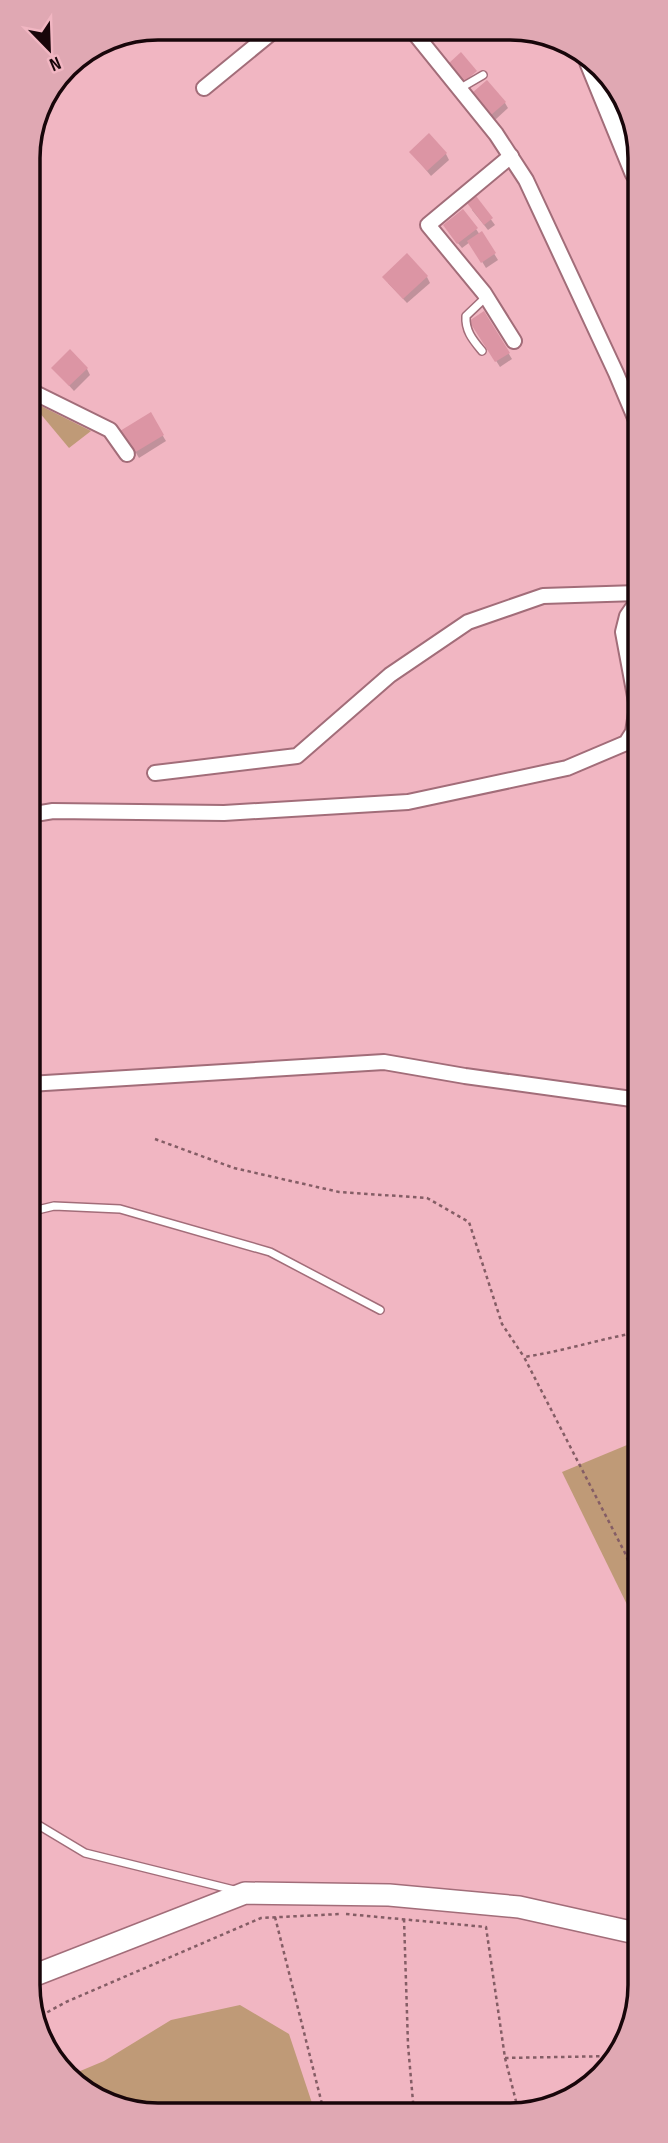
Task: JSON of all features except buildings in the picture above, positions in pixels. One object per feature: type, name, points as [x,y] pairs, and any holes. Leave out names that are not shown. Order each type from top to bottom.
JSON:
[{"type":"highway","points":[[604,87],[626,141]]},
{"type":"street","points":[[204,88],[263,40]]},
{"type":"street","points":[[420,40],[511,156],[526,180],[628,401]]},
{"type":"street","points":[[511,156],[428,225],[486,296],[514,341]]},
{"type":"street","points":[[41,396],[110,430],[127,454]]},
{"type":"street","points":[[155,773],[297,756],[390,676],[468,622],[543,596],[628,593]]},
{"type":"street","points":[[628,615],[623,632],[628,657]]},
{"type":"street","points":[[41,813],[224,813],[408,802],[567,768],[628,741]]},
{"type":"street","points":[[40,1083],[384,1062],[627,1098]]},
{"type":"street","points":[[40,1973],[245,1893],[389,1895],[519,1907],[627,1931]]},
{"type":"lane","points":[[459,89],[482,75]]},
{"type":"lane","points":[[482,351],[470,337],[465,323],[466,316],[486,296]]},
{"type":"lane","points":[[40,1209],[54,1206],[120,1209],[270,1252],[380,1310]]},
{"type":"lane","points":[[40,1826],[85,1853],[245,1893]]},
{"type":"path","points":[[155,1139],[234,1167],[339,1192],[427,1198],[469,1222],[502,1324],[524,1357],[627,1558]]},
{"type":"path","points":[[524,1357],[562,1352],[627,1334]]},
{"type":"path","points":[[44,2013],[66,2001],[261,1918],[343,1914],[486,1927],[505,2058],[516,2102]]},
{"type":"path","points":[[275,1917],[322,2103]]},
{"type":"path","points":[[404,1919],[408,2045],[413,2103]]},
{"type":"path","points":[[505,2058],[604,2056]]},
{"type":"shaded area","points":[[41,406],[91,431],[69,448],[41,414]]},
{"type":"shaded area","points":[[627,1445],[627,1605],[562,1472]]},
{"type":"shaded area","points":[[240,2005],[289,2034],[312,2103],[158,2103],[135,2100],[106,2091],[79,2072],[104,2061],[171,2020]]}]
